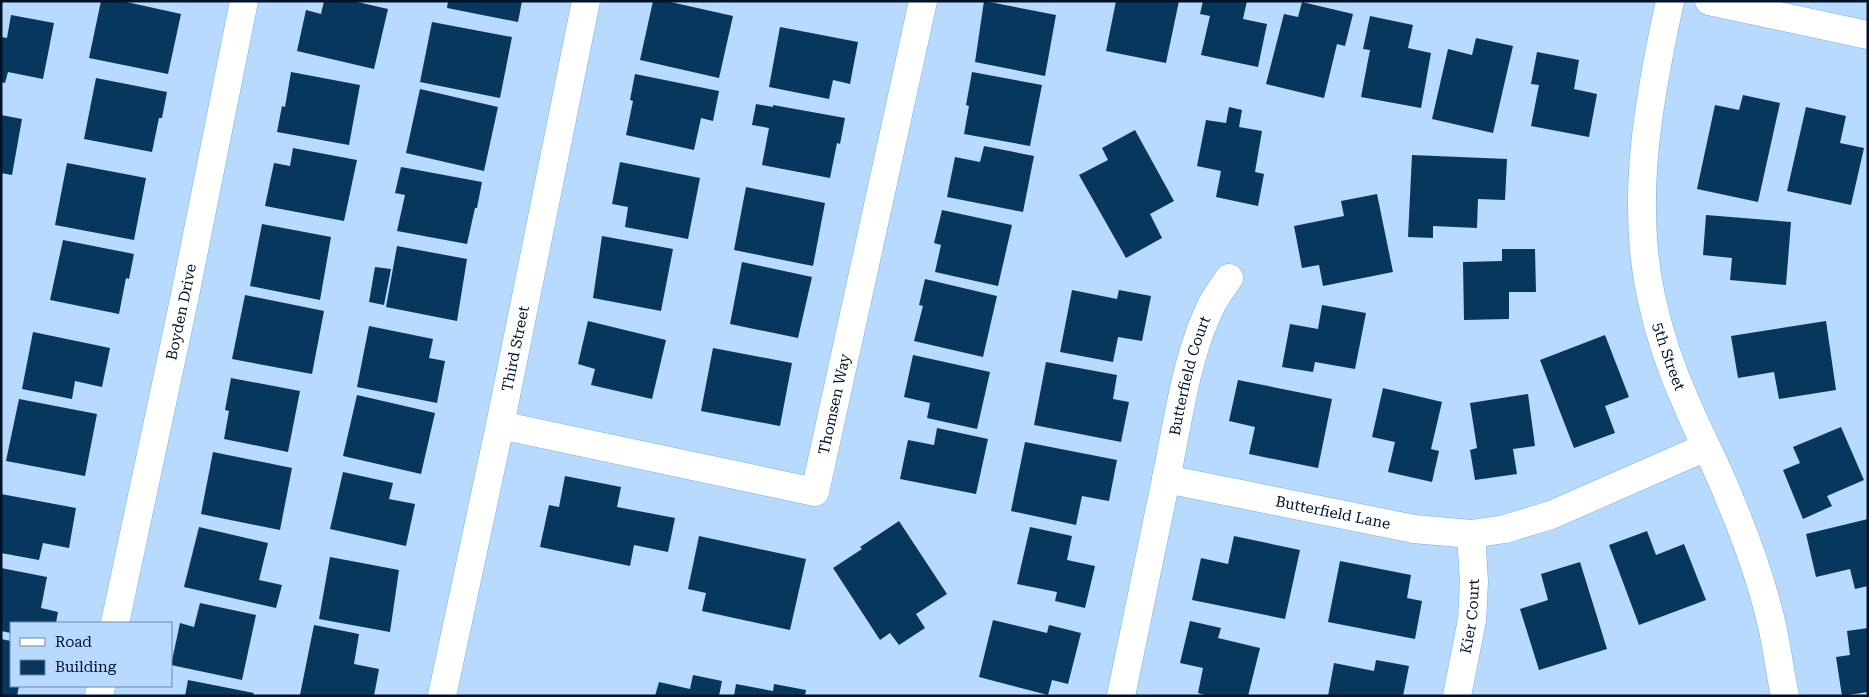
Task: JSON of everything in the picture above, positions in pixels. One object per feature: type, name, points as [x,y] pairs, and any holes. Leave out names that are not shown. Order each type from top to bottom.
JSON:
[{"type":"street","name":"Boyden Drive","points":[[114,622],[184,300],[244,1]]},
{"type":"street","name":"Third Street","points":[[442,696],[500,424],[586,1]]},
{"type":"street","name":"Thomsen Way","points":[[500,424],[816,492],[923,1]]},
{"type":"street","name":"5th Street","points":[[1670,1],[1648,112],[1642,180],[1643,238],[1651,296],[1669,360],[1687,406],[1730,499],[1752,560],[1772,624],[1785,696]]},
{"type":"street","points":[[1709,1],[1868,35]]},
{"type":"street","name":"Butterfield Court","points":[[1166,479],[1190,366],[1200,332],[1212,304],[1229,278]]},
{"type":"street","name":"Butterfield Lane","points":[[1166,479],[1414,529],[1471,534],[1505,529],[1551,515],[1706,447]]},
{"type":"street","points":[[1121,696],[1166,479]]},
{"type":"street","name":"Kier Court","points":[[1457,696],[1472,620],[1474,582],[1471,534]]},
{"type":"building","points":[[101,1],[122,1],[181,14],[168,74],[89,58]]},
{"type":"building","points":[[324,1],[353,1],[388,9],[374,69],[297,51],[306,10],[321,14]]},
{"type":"building","points":[[448,1],[522,1],[518,22],[447,8]]},
{"type":"building","points":[[653,1],[666,1],[733,16],[719,78],[640,60]]},
{"type":"building","points":[[984,1],[1056,15],[1045,76],[975,62]]},
{"type":"building","points":[[1116,1],[1179,1],[1166,63],[1106,51]]},
{"type":"building","points":[[1203,1],[1247,1],[1243,19],[1267,24],[1258,67],[1201,55],[1210,16],[1200,14]]},
{"type":"building","points":[[1302,2],[1353,14],[1345,46],[1337,44],[1324,98],[1266,84],[1284,14],[1298,17]]},
{"type":"building","points":[[11,15],[54,23],[43,79],[8,72],[5,83],[1,82],[1,37],[7,38]]},
{"type":"building","points":[[1370,16],[1413,25],[1408,48],[1431,53],[1421,108],[1361,97],[1370,50],[1363,49]]},
{"type":"building","points":[[432,22],[512,37],[500,98],[420,82]]},
{"type":"building","points":[[780,27],[858,42],[850,84],[833,80],[829,99],[769,87]]},
{"type":"building","points":[[1476,38],[1513,46],[1493,133],[1432,119],[1448,49],[1472,55]]},
{"type":"building","points":[[1537,52],[1579,60],[1574,89],[1597,94],[1589,137],[1531,126],[1539,85],[1531,84]]},
{"type":"building","points":[[291,72],[360,85],[349,145],[277,132],[282,106],[285,107]]},
{"type":"building","points":[[972,72],[1042,85],[1030,146],[964,134],[969,106],[966,105]]},
{"type":"building","points":[[635,74],[719,91],[713,121],[701,118],[694,150],[626,135],[633,101],[630,100]]},
{"type":"building","points":[[96,78],[167,92],[152,152],[84,139]]},
{"type":"building","points":[[420,89],[498,107],[484,171],[406,153]]},
{"type":"building","points":[[1743,95],[1780,103],[1758,202],[1697,189],[1715,105],[1739,110]]},
{"type":"building","points":[[756,104],[773,107],[773,105],[845,118],[840,144],[837,143],[830,178],[762,165],[769,128],[752,125]]},
{"type":"building","points":[[1229,107],[1242,110],[1239,127],[1262,131],[1255,172],[1264,174],[1258,206],[1216,197],[1221,171],[1197,166],[1206,120],[1226,123]]},
{"type":"building","points":[[1806,107],[1846,116],[1840,143],[1864,148],[1851,205],[1787,191]]},
{"type":"building","points":[[1,115],[22,119],[12,175],[1,173]]},
{"type":"building","points":[[1135,130],[1174,201],[1150,214],[1162,238],[1126,258],[1079,175],[1108,160],[1102,148]]},
{"type":"building","points":[[984,146],[1034,156],[1023,212],[947,197],[955,157],[980,162]]},
{"type":"building","points":[[293,148],[357,160],[344,221],[265,206],[274,163],[290,166]]},
{"type":"building","points":[[1412,155],[1507,159],[1505,200],[1478,199],[1477,228],[1433,226],[1433,238],[1408,237]]},
{"type":"building","points":[[620,162],[700,178],[688,239],[625,227],[628,207],[612,204]]},
{"type":"building","points":[[67,163],[146,178],[134,240],[55,225]]},
{"type":"building","points":[[401,167],[482,182],[467,244],[397,231],[405,195],[395,193]]},
{"type":"building","points":[[746,187],[825,203],[813,266],[734,250]]},
{"type":"building","points":[[1377,194],[1393,272],[1323,286],[1319,265],[1302,268],[1294,226],[1344,216],[1341,201]]},
{"type":"building","points":[[942,210],[1012,225],[998,286],[935,272],[941,245],[934,243]]},
{"type":"building","points":[[1706,215],[1791,222],[1786,285],[1730,280],[1732,258],[1703,255]]},
{"type":"building","points":[[262,224],[331,237],[320,300],[250,286]]},
{"type":"building","points":[[602,236],[673,249],[661,311],[593,298]]},
{"type":"building","points":[[63,240],[134,254],[129,279],[126,278],[119,314],[50,300]]},
{"type":"building","points":[[397,246],[467,259],[457,321],[386,307]]},
{"type":"building","points":[[1502,249],[1535,249],[1536,292],[1509,292],[1509,319],[1464,320],[1463,262],[1502,261]]},
{"type":"building","points":[[742,262],[812,277],[798,338],[730,324]]},
{"type":"building","points":[[375,267],[391,269],[384,305],[369,302]]},
{"type":"building","points":[[925,279],[997,296],[983,357],[914,341],[923,306],[919,305]]},
{"type":"building","points":[[1072,290],[1117,299],[1119,290],[1151,296],[1142,341],[1118,337],[1113,362],[1060,352]]},
{"type":"building","points":[[245,295],[324,311],[312,374],[232,359]]},
{"type":"building","points":[[1322,305],[1366,313],[1355,369],[1315,362],[1313,372],[1282,367],[1290,324],[1318,329]]},
{"type":"building","points":[[588,321],[666,340],[652,399],[591,385],[595,369],[578,364]]},
{"type":"building","points":[[1826,321],[1836,390],[1779,399],[1774,372],[1738,378],[1731,336]]},
{"type":"building","points":[[369,326],[433,339],[429,358],[445,361],[437,403],[357,387]]},
{"type":"building","points":[[33,332],[110,348],[102,387],[75,381],[72,399],[22,389]]},
{"type":"building","points":[[1605,335],[1629,397],[1605,406],[1615,433],[1574,448],[1540,360]]},
{"type":"building","points":[[713,348],[792,363],[780,426],[701,411]]},
{"type":"building","points":[[913,355],[990,372],[977,429],[927,418],[930,403],[904,397]]},
{"type":"building","points":[[1046,362],[1117,375],[1113,399],[1129,402],[1121,442],[1034,425]]},
{"type":"building","points":[[231,378],[300,391],[288,452],[224,439],[229,411],[225,410]]},
{"type":"building","points":[[1238,380],[1332,399],[1318,468],[1249,454],[1255,427],[1229,421]]},
{"type":"building","points":[[1383,388],[1442,402],[1431,449],[1439,451],[1432,482],[1388,472],[1395,442],[1372,437]]},
{"type":"building","points":[[1528,394],[1535,446],[1513,449],[1517,474],[1475,480],[1470,450],[1477,448],[1470,403]]},
{"type":"building","points":[[357,395],[435,413],[421,474],[343,456]]},
{"type":"building","points":[[19,399],[97,414],[85,476],[6,461]]},
{"type":"building","points":[[1841,427],[1864,480],[1827,496],[1832,506],[1803,519],[1783,470],[1800,463],[1793,447]]},
{"type":"building","points":[[937,428],[988,439],[976,494],[900,479],[908,440],[934,445]]},
{"type":"building","points":[[1025,442],[1117,460],[1109,501],[1082,496],[1076,525],[1011,511]]},
{"type":"building","points":[[213,452],[292,468],[280,530],[201,514]]},
{"type":"building","points":[[343,472],[393,483],[389,499],[415,504],[406,546],[330,529]]},
{"type":"building","points":[[565,476],[621,487],[617,507],[675,518],[668,552],[634,545],[630,566],[540,547],[549,505],[559,507]]},
{"type":"building","points":[[1,494],[76,508],[69,548],[43,543],[39,560],[1,553]]},
{"type":"building","points":[[1868,519],[1868,586],[1855,589],[1850,569],[1816,577],[1806,534]]},
{"type":"building","points":[[899,521],[947,594],[916,614],[925,628],[899,645],[890,633],[880,640],[833,568]]},
{"type":"building","points":[[199,527],[268,543],[259,580],[282,585],[276,608],[184,587]]},
{"type":"building","points":[[1030,527],[1072,536],[1067,560],[1095,566],[1085,608],[1055,601],[1057,592],[1017,584]]},
{"type":"building","points":[[1647,531],[1656,555],[1684,544],[1706,600],[1639,625],[1609,545]]},
{"type":"building","points":[[699,536],[806,559],[790,630],[702,611],[706,593],[688,589]]},
{"type":"building","points":[[1234,536],[1300,550],[1285,619],[1192,600],[1201,558],[1228,564]]},
{"type":"building","points":[[330,557],[399,570],[390,632],[319,619]]},
{"type":"building","points":[[1340,561],[1411,575],[1407,598],[1422,601],[1415,639],[1328,622]]},
{"type":"building","points":[[1580,562],[1607,649],[1539,670],[1520,609],[1548,600],[1541,574]]},
{"type":"building","points":[[1,568],[47,577],[41,608],[58,612],[56,622],[10,622],[10,633],[1,631]]},
{"type":"building","points":[[200,603],[256,615],[242,680],[172,665],[180,623],[194,627]]},
{"type":"building","points":[[993,620],[1047,633],[1049,625],[1081,633],[1068,684],[1052,680],[1048,695],[979,677]]},
{"type":"building","points":[[1190,621],[1221,628],[1218,638],[1260,648],[1248,696],[1208,696],[1198,693],[1203,668],[1180,663]]},
{"type":"building","points":[[314,625],[359,634],[354,664],[379,669],[374,696],[300,695]]},
{"type":"building","points":[[1868,628],[1868,692],[1842,696],[1836,657],[1850,655],[1847,631]]},
{"type":"building","points":[[1,639],[10,641],[10,687],[19,687],[17,696],[1,696]]},
{"type":"building","points":[[1376,660],[1409,666],[1403,696],[1328,696],[1334,663],[1374,671]]},
{"type":"building","points":[[693,675],[722,681],[719,696],[655,696],[659,682],[690,689]]},
{"type":"building","points":[[188,680],[254,693],[253,696],[185,696]]},
{"type":"building","points":[[736,684],[773,691],[774,684],[806,690],[805,696],[734,696]]}]
